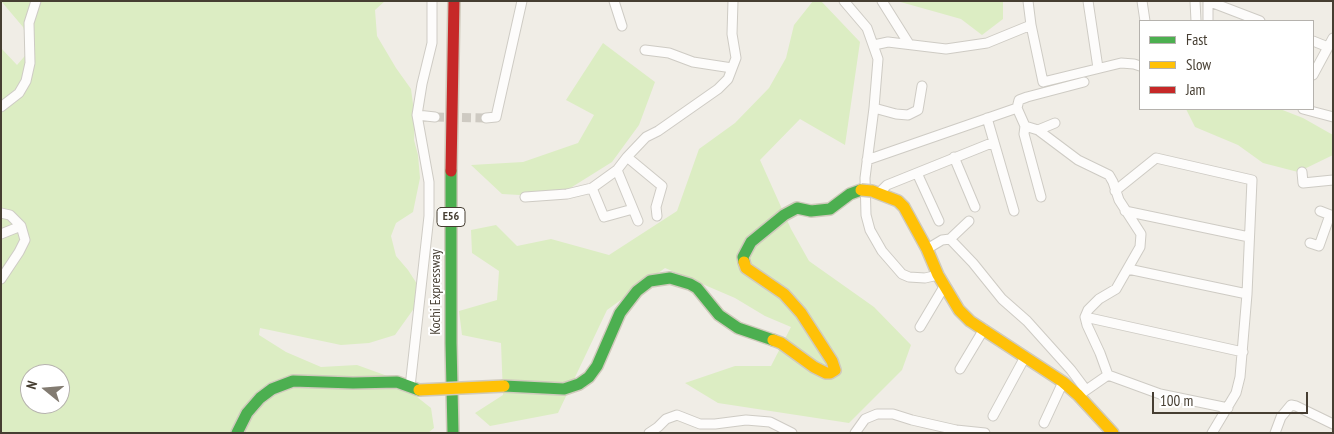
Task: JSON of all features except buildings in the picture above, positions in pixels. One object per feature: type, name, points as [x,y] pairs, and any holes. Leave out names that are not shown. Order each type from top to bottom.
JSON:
[{"type":"main road","name":"Kochi Expressway","points":[[444,1],[442,302],[444,433]]},
{"type":"main road","name":"Kochi Expressway","points":[[453,433],[451,101],[454,1]]},
{"type":"main road","points":[[237,433],[247,413],[260,398],[272,389],[293,381],[397,382],[414,389],[504,386],[564,389],[579,384],[589,377],[596,366],[620,313],[637,291],[650,281],[670,278],[697,288],[719,315],[738,328],[781,343],[826,374],[830,373],[835,370],[832,361],[801,313],[784,294],[746,268],[743,257],[751,242],[784,215],[797,208],[812,211],[830,209],[850,194],[870,192],[898,201],[904,207],[927,249],[938,275],[959,310],[970,321],[1082,393],[1113,433]]},
{"type":"street","points":[[1,107],[19,93],[26,81],[30,63],[29,23],[36,1]]},
{"type":"street","points":[[414,389],[429,216],[429,182],[417,115],[432,43],[432,1]]},
{"type":"street","points":[[486,118],[496,117],[522,1]]},
{"type":"street","points":[[614,1],[622,26]]},
{"type":"street","points":[[525,197],[568,194],[592,188],[617,170],[646,137],[658,131],[718,89],[728,79],[736,58],[732,34],[733,1]]},
{"type":"street","points":[[844,1],[866,28],[878,59],[867,160],[866,215],[870,230],[882,251],[902,274],[909,277],[925,278],[938,275]]},
{"type":"street","points":[[882,1],[909,44]]},
{"type":"street","points":[[1028,1],[1030,25],[1043,82],[1121,64],[1139,66]]},
{"type":"street","points":[[1088,1],[1098,68]]},
{"type":"street","points":[[1142,1],[1145,20]]},
{"type":"street","points":[[1195,1],[1196,20]]},
{"type":"street","points":[[1208,20],[1208,1],[1257,20]]},
{"type":"street","points":[[874,45],[888,42],[946,49],[986,43],[1030,25]]},
{"type":"street","points":[[1314,73],[1333,38]]},
{"type":"street","points":[[1314,42],[1328,47]]},
{"type":"street","points":[[644,50],[669,53],[693,62],[732,68]]},
{"type":"street","points":[[867,160],[1016,108],[1020,100],[1026,97],[1084,82]]},
{"type":"street","points":[[874,108],[908,115],[918,110],[922,86]]},
{"type":"street","points":[[1016,108],[1025,126],[1024,134],[1041,197]]},
{"type":"street","points":[[1307,110],[1333,117]]},
{"type":"street","points":[[417,115],[434,117]]},
{"type":"street","points":[[987,118],[1014,211]]},
{"type":"street","points":[[1038,130],[1055,123]]},
{"type":"street","points":[[1025,126],[1038,130],[1078,160],[1109,175],[1125,211],[1141,234],[1140,247],[1116,289],[1099,299],[1088,310],[1085,317],[1108,375],[1160,394],[1228,408]]},
{"type":"street","points":[[870,192],[994,142]]},
{"type":"street","points":[[627,157],[662,186],[656,207],[657,216]]},
{"type":"street","points":[[954,157],[974,207]]},
{"type":"street","points":[[1115,191],[1156,158],[1252,180],[1247,294],[1240,377],[1236,393],[1212,433]]},
{"type":"street","points":[[617,170],[638,221]]},
{"type":"street","points":[[1302,172],[1303,183],[1333,180]]},
{"type":"street","points":[[917,173],[939,221]]},
{"type":"street","points":[[592,188],[604,217],[633,209]]},
{"type":"street","points":[[1125,211],[1249,237]]},
{"type":"street","points":[[1310,243],[1319,246],[1332,215],[1320,211]]},
{"type":"street","points":[[1,213],[10,215],[21,226],[25,240],[1,279]]},
{"type":"street","points":[[927,249],[942,240],[950,239],[969,221]]},
{"type":"street","points":[[1,234],[21,226]]},
{"type":"street","points":[[950,239],[973,263],[1002,300],[1027,321],[1071,370],[1082,393],[1108,375]]},
{"type":"street","points":[[1128,269],[1247,294]]},
{"type":"street","points":[[920,327],[945,285]]},
{"type":"street","points":[[1085,317],[1243,352]]},
{"type":"street","points":[[960,369],[984,329]]},
{"type":"street","points":[[993,416],[1025,357]]},
{"type":"street","points":[[1044,423],[1063,382]]},
{"type":"street","points":[[1275,433],[1281,417],[1291,406],[1296,406],[1333,424]]},
{"type":"street","points":[[855,433],[865,419],[877,414],[892,414],[956,430],[985,433]]},
{"type":"street","points":[[649,433],[666,419],[677,415],[700,424],[746,420],[770,422],[792,433]]},
{"type":"green space","points":[[1,1],[385,1],[375,10],[377,36],[411,89],[415,119],[414,140],[418,155],[420,178],[413,212],[396,223],[391,236],[396,256],[419,287],[415,307],[395,335],[369,343],[341,345],[260,328],[259,335],[286,352],[321,367],[357,365],[393,378],[431,408],[434,428],[428,433],[1,433],[1,48],[17,65],[30,50],[23,27]]},
{"type":"green space","points":[[813,1],[821,1],[860,42],[845,145],[800,119],[760,160],[791,229],[809,261],[874,307],[911,345],[902,370],[849,423],[718,403],[685,383],[735,366],[771,366],[791,327],[765,316],[735,298],[665,268],[607,310],[558,413],[490,426],[475,413],[503,395],[501,343],[462,335],[459,311],[497,300],[499,271],[472,253],[471,230],[496,225],[517,246],[551,239],[609,255],[677,211],[699,149],[735,123],[769,88],[786,58],[794,25]]},
{"type":"green space","points":[[897,1],[1003,1],[1003,19],[982,35],[961,19]]},
{"type":"green space","points":[[603,43],[655,82],[639,125],[612,162],[556,197],[502,194],[471,165],[523,162],[578,143],[594,115],[566,100]]},
{"type":"green space","points":[[1186,110],[1283,110],[1303,118],[1333,135],[1333,155],[1298,172],[1263,163],[1238,145],[1195,127]]},
{"type":"tunnel","points":[[435,117],[486,118]]},
{"type":"traffic: fast","points":[[451,171],[453,433]]},
{"type":"traffic: fast","points":[[744,262],[743,257],[751,242],[784,215],[797,208],[811,211],[830,209],[850,194],[861,190]]},
{"type":"traffic: fast","points":[[504,386],[564,389],[579,384],[589,377],[597,366],[620,313],[637,291],[650,281],[670,278],[690,284],[697,288],[719,315],[738,328],[773,340]]},
{"type":"traffic: fast","points":[[237,433],[247,413],[260,398],[272,389],[293,381],[397,382],[419,390]]},
{"type":"traffic: slow","points":[[861,190],[872,191]]},
{"type":"traffic: slow","points":[[872,191],[898,201],[904,207],[927,249],[938,275],[959,310],[970,321],[1063,382],[1078,395],[1113,433]]},
{"type":"traffic: slow","points":[[744,262],[746,268],[784,294],[801,313],[832,361],[835,370],[826,373],[814,367],[781,343],[773,340]]},
{"type":"traffic: slow","points":[[419,390],[504,386]]},
{"type":"traffic: jam","points":[[451,171],[454,1]]}]
